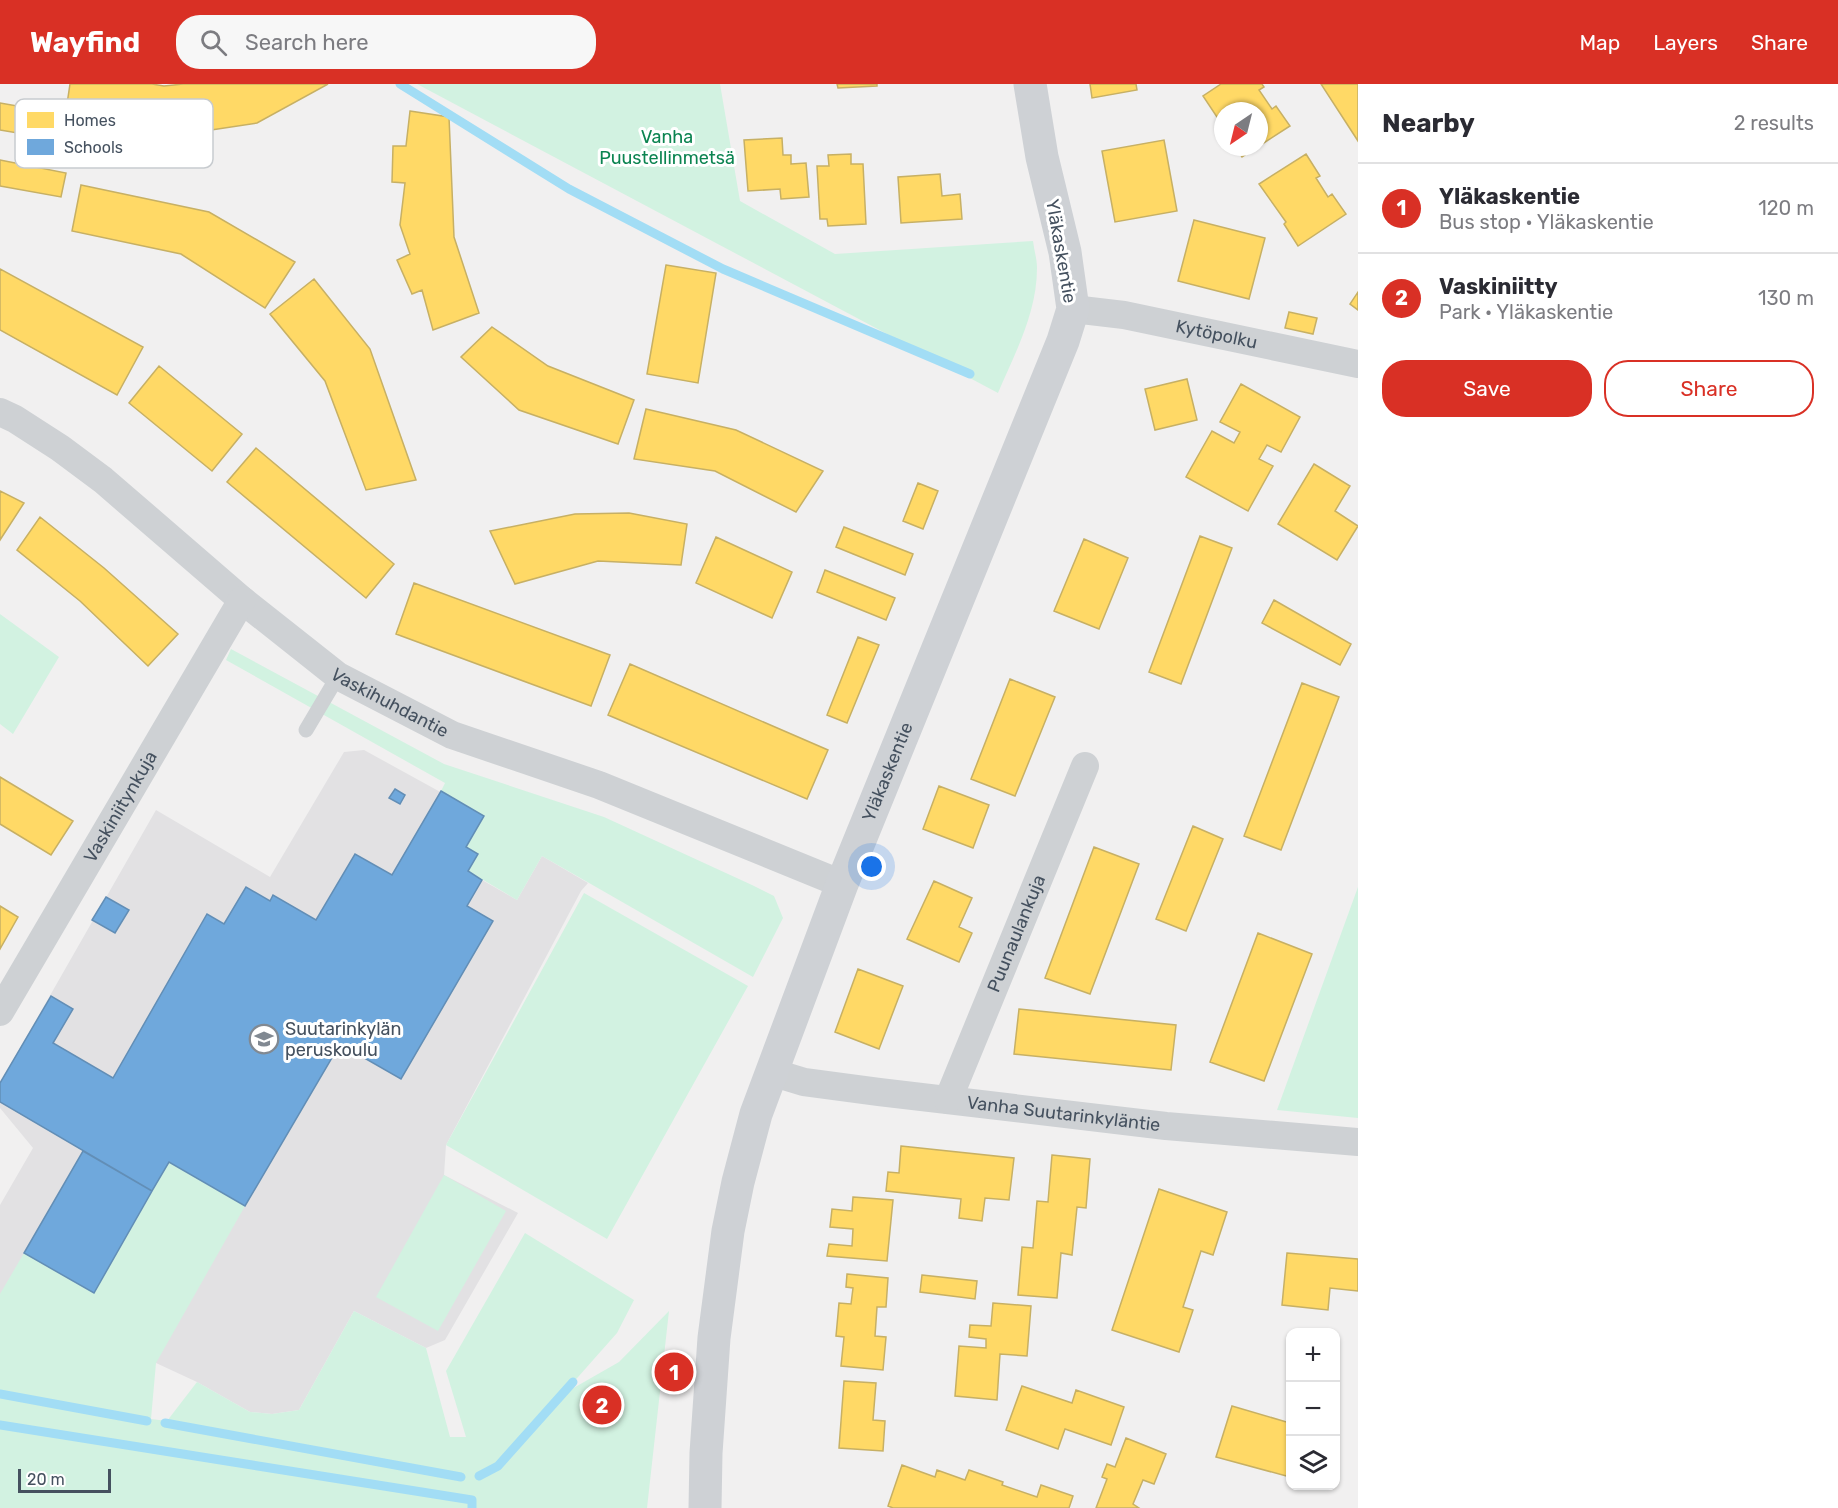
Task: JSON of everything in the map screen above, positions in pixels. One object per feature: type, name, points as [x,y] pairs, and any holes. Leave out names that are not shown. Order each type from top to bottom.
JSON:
[{"type":"street","name":"Yläkaskentie","points":[[705,1508],[706,1453],[714,1338],[728,1231],[756,1114],[842,884],[1063,341],[1073,309],[1065,252],[1042,157],[1030,84]]},
{"type":"street","name":"Kytöpolku","points":[[1073,309],[1124,315],[1358,364]]},
{"type":"street","name":"Vaskihuhdantie","points":[[0,412],[60,447],[104,480],[242,600],[338,676],[452,735],[599,785],[842,884]]},
{"type":"street","name":"Vaskiniitynkuja","points":[[0,1012],[242,600]]},
{"type":"street","name":"Puunaulankuja","points":[[948,1100],[1085,766]]},
{"type":"street","name":"Vanha Suutarinkyläntie","points":[[771,1072],[804,1082],[948,1100],[1182,1127],[1358,1142]]},
{"type":"lane","points":[[306,730],[338,676]]},
{"type":"shaded area","name":"Suutarinkylän peruskoulu","points":[[364,750],[484,816],[478,854],[468,871],[482,880],[517,900],[542,856],[588,883],[581,891],[446,1145],[444,1175],[518,1213],[445,1340],[426,1348],[354,1311],[299,1410],[272,1414],[250,1412],[197,1382],[0,1296],[0,1205],[33,1148],[0,1108],[0,1083],[156,810],[270,877],[344,752]]},
{"type":"green space","name":"Vanha Puustellinmetsä","points":[[417,84],[720,84],[740,201],[835,254],[1033,241],[1037,268],[1033,301],[1018,348],[998,393]]},
{"type":"green space","points":[[0,614],[59,657],[13,734],[0,724]]},
{"type":"green space","points":[[231,649],[444,764],[604,817],[774,896],[783,918],[753,977],[542,856],[517,900],[468,871],[478,854],[466,847],[484,816],[441,791],[445,783],[226,660]]},
{"type":"green space","points":[[1358,887],[1358,1118],[1277,1110]]},
{"type":"green space","points":[[584,893],[748,986],[607,1239],[446,1145]]},
{"type":"green space","points":[[169,1162],[245,1206],[156,1363],[151,1419],[167,1421],[197,1382],[250,1412],[272,1414],[299,1410],[354,1311],[426,1348],[450,1437],[466,1437],[446,1371],[525,1233],[634,1300],[617,1333],[563,1394],[619,1362],[669,1311],[647,1508],[0,1508],[0,1294],[24,1253],[94,1293]]},
{"type":"green space","points":[[444,1175],[506,1211],[438,1331],[376,1297]]},
{"type":"building: Homes","points":[[70,84],[164,86],[328,84],[257,123],[213,130],[213,99],[68,99]]},
{"type":"building: Homes","points":[[837,84],[877,84],[877,86],[838,88]]},
{"type":"building: Homes","points":[[1090,84],[1136,84],[1137,90],[1092,98]]},
{"type":"building: Homes","points":[[1221,84],[1262,84],[1264,87],[1259,90],[1267,102],[1214,102],[1214,112],[1203,96]]},
{"type":"building: Homes","points":[[1321,84],[1358,84],[1358,141]]},
{"type":"building: Homes","points":[[0,103],[15,106],[15,133],[0,130]]},
{"type":"building: Homes","points":[[1268,103],[1272,109],[1276,106],[1290,126],[1268,140]]},
{"type":"building: Homes","points":[[410,111],[449,117],[454,237],[479,313],[433,330],[422,290],[412,294],[397,260],[410,254],[400,225],[405,183],[392,182],[393,146],[406,146]]},
{"type":"building: Homes","points":[[782,138],[783,155],[791,155],[791,164],[806,163],[809,197],[781,199],[780,189],[748,191],[744,140]]},
{"type":"building: Homes","points":[[1164,140],[1177,211],[1115,222],[1102,151]]},
{"type":"building: Homes","points":[[851,154],[851,164],[863,164],[866,224],[828,226],[827,219],[820,219],[817,166],[829,166],[828,155]]},
{"type":"building: Homes","points":[[1306,154],[1320,176],[1316,178],[1328,197],[1332,194],[1346,214],[1298,246],[1284,224],[1286,222],[1259,184]]},
{"type":"building: Homes","points":[[0,160],[15,163],[15,168],[41,168],[66,173],[61,197],[0,186]]},
{"type":"building: Homes","points":[[940,174],[942,196],[960,194],[962,219],[901,223],[898,177]]},
{"type":"building: Homes","points":[[81,185],[209,212],[295,262],[265,308],[181,254],[72,231]]},
{"type":"building: Homes","points":[[1194,220],[1265,238],[1249,299],[1178,281]]},
{"type":"building: Homes","points":[[666,265],[716,273],[698,383],[647,374]]},
{"type":"building: Homes","points":[[0,269],[143,347],[117,395],[0,330]]},
{"type":"building: Homes","points":[[314,279],[370,349],[416,480],[366,490],[325,381],[270,314]]},
{"type":"building: Homes","points":[[1358,292],[1358,310],[1350,304]]},
{"type":"building: Homes","points":[[1289,312],[1317,318],[1313,334],[1285,328]]},
{"type":"building: Homes","points":[[492,327],[548,366],[634,400],[618,444],[519,410],[461,357]]},
{"type":"building: Homes","points":[[159,366],[242,434],[212,471],[129,403]]},
{"type":"building: Homes","points":[[1187,379],[1197,420],[1155,430],[1145,389]]},
{"type":"building: Homes","points":[[1241,384],[1300,417],[1281,452],[1267,445],[1259,459],[1273,466],[1248,511],[1186,477],[1212,431],[1234,443],[1240,432],[1220,422]]},
{"type":"building: Homes","points":[[646,409],[736,430],[823,471],[796,512],[715,471],[634,459]]},
{"type":"building: Homes","points":[[256,448],[394,564],[366,598],[227,482]]},
{"type":"building: Homes","points":[[1314,464],[1350,486],[1335,511],[1358,526],[1337,560],[1278,524]]},
{"type":"building: Homes","points":[[918,483],[938,491],[923,529],[903,521]]},
{"type":"building: Homes","points":[[0,491],[24,503],[0,540]]},
{"type":"building: Homes","points":[[629,513],[687,524],[681,565],[598,561],[515,584],[490,531],[575,514]]},
{"type":"building: Homes","points":[[40,517],[104,568],[178,634],[148,666],[80,601],[17,550]]},
{"type":"building: Homes","points":[[844,527],[913,554],[905,575],[836,547]]},
{"type":"building: Homes","points":[[1200,536],[1232,548],[1181,684],[1149,672]]},
{"type":"building: Homes","points":[[716,537],[792,572],[772,618],[696,583]]},
{"type":"building: Homes","points":[[1084,539],[1128,558],[1099,629],[1054,611]]},
{"type":"building: Homes","points":[[825,570],[895,598],[886,620],[817,592]]},
{"type":"building: Homes","points":[[414,583],[610,655],[591,706],[396,634]]},
{"type":"building: Homes","points":[[1274,600],[1351,644],[1340,665],[1262,623]]},
{"type":"building: Homes","points":[[858,637],[879,645],[847,723],[827,715]]},
{"type":"building: Homes","points":[[630,664],[828,750],[807,799],[608,715]]},
{"type":"building: Homes","points":[[1010,679],[1055,697],[1015,796],[971,779]]},
{"type":"building: Homes","points":[[1302,683],[1339,697],[1281,850],[1244,836]]},
{"type":"building: Homes","points":[[0,777],[73,821],[51,855],[0,824]]},
{"type":"building: Homes","points":[[939,786],[989,805],[973,848],[923,829]]},
{"type":"building: Homes","points":[[1193,826],[1223,839],[1186,931],[1156,919]]},
{"type":"building: Homes","points":[[1094,847],[1139,864],[1090,994],[1045,978]]},
{"type":"building: Homes","points":[[934,881],[972,898],[959,927],[972,933],[959,962],[907,939]]},
{"type":"building: Homes","points":[[0,906],[18,917],[0,949]]},
{"type":"building: Homes","points":[[1258,933],[1312,954],[1264,1081],[1210,1062]]},
{"type":"building: Homes","points":[[858,969],[903,986],[879,1049],[835,1032]]},
{"type":"building: Homes","points":[[1019,1009],[1176,1025],[1171,1070],[1014,1054]]},
{"type":"building: Homes","points":[[901,1146],[1014,1158],[1009,1200],[985,1198],[982,1221],[959,1218],[961,1199],[886,1191],[888,1172],[899,1173]]},
{"type":"building: Homes","points":[[1052,1155],[1090,1159],[1086,1208],[1077,1207],[1072,1255],[1061,1253],[1057,1298],[1018,1295],[1022,1247],[1033,1248],[1037,1201],[1048,1202]]},
{"type":"building: Homes","points":[[1159,1189],[1227,1212],[1213,1255],[1201,1251],[1183,1307],[1193,1310],[1179,1352],[1112,1330]]},
{"type":"building: Homes","points":[[853,1197],[893,1200],[887,1261],[827,1256],[829,1244],[852,1246],[853,1229],[830,1227],[832,1209],[852,1211]]},
{"type":"building: Homes","points":[[1287,1253],[1358,1259],[1358,1291],[1330,1288],[1328,1310],[1282,1305]]},
{"type":"building: Homes","points":[[847,1274],[888,1278],[886,1307],[877,1307],[875,1336],[886,1337],[883,1370],[841,1366],[844,1337],[836,1336],[839,1303],[851,1304],[853,1288],[846,1287]]},
{"type":"building: Homes","points":[[922,1275],[977,1281],[975,1299],[920,1292]]},
{"type":"building: Homes","points":[[993,1303],[1031,1306],[1027,1356],[1000,1354],[997,1400],[955,1396],[959,1346],[986,1348],[986,1339],[969,1337],[970,1325],[991,1326]]},
{"type":"building: Homes","points":[[844,1381],[876,1383],[873,1420],[885,1421],[883,1451],[839,1448]]},
{"type":"building: Homes","points":[[1022,1386],[1072,1403],[1076,1390],[1124,1407],[1111,1445],[1065,1429],[1058,1449],[1006,1430]]},
{"type":"building: Homes","points":[[1232,1406],[1286,1422],[1286,1476],[1216,1457]]},
{"type":"building: Homes","points":[[1126,1438],[1166,1454],[1154,1484],[1143,1480],[1133,1504],[1139,1508],[1096,1508],[1107,1479],[1102,1477],[1107,1464],[1115,1467]]},
{"type":"building: Homes","points":[[902,1465],[935,1477],[937,1470],[965,1480],[969,1470],[1037,1497],[1041,1485],[1073,1496],[1069,1508],[893,1508],[888,1506]]},
{"type":"building: Schools","points":[[395,789],[405,795],[400,804],[389,798]]},
{"type":"building: Schools","points":[[441,791],[484,816],[466,847],[478,854],[468,871],[482,880],[467,906],[493,921],[401,1079],[340,1044],[245,1206],[169,1162],[152,1191],[0,1102],[0,1083],[51,996],[73,1009],[53,1043],[113,1078],[207,914],[224,924],[246,887],[270,901],[273,895],[316,920],[355,854],[392,875]]},
{"type":"building: Schools","points":[[106,897],[129,910],[115,933],[92,920]]},
{"type":"building: Schools","points":[[83,1151],[152,1191],[94,1293],[24,1253]]},
{"type":"waterway","points":[[400,84],[569,189],[723,269],[970,374]]},
{"type":"waterway","points":[[479,1476],[498,1466],[573,1382]]},
{"type":"waterway","points":[[0,1394],[147,1421]]},
{"type":"waterway","points":[[165,1423],[461,1477]]},
{"type":"waterway","points":[[0,1425],[472,1500],[472,1508]]},
{"type":"place","name":"Suutarinkylän peruskoulu","points":[[264,1039]]},
{"type":"place","name":"Yläkaskentie","points":[[674,1372]]},
{"type":"place","name":"Vaskiniitty","points":[[602,1405]]}]
